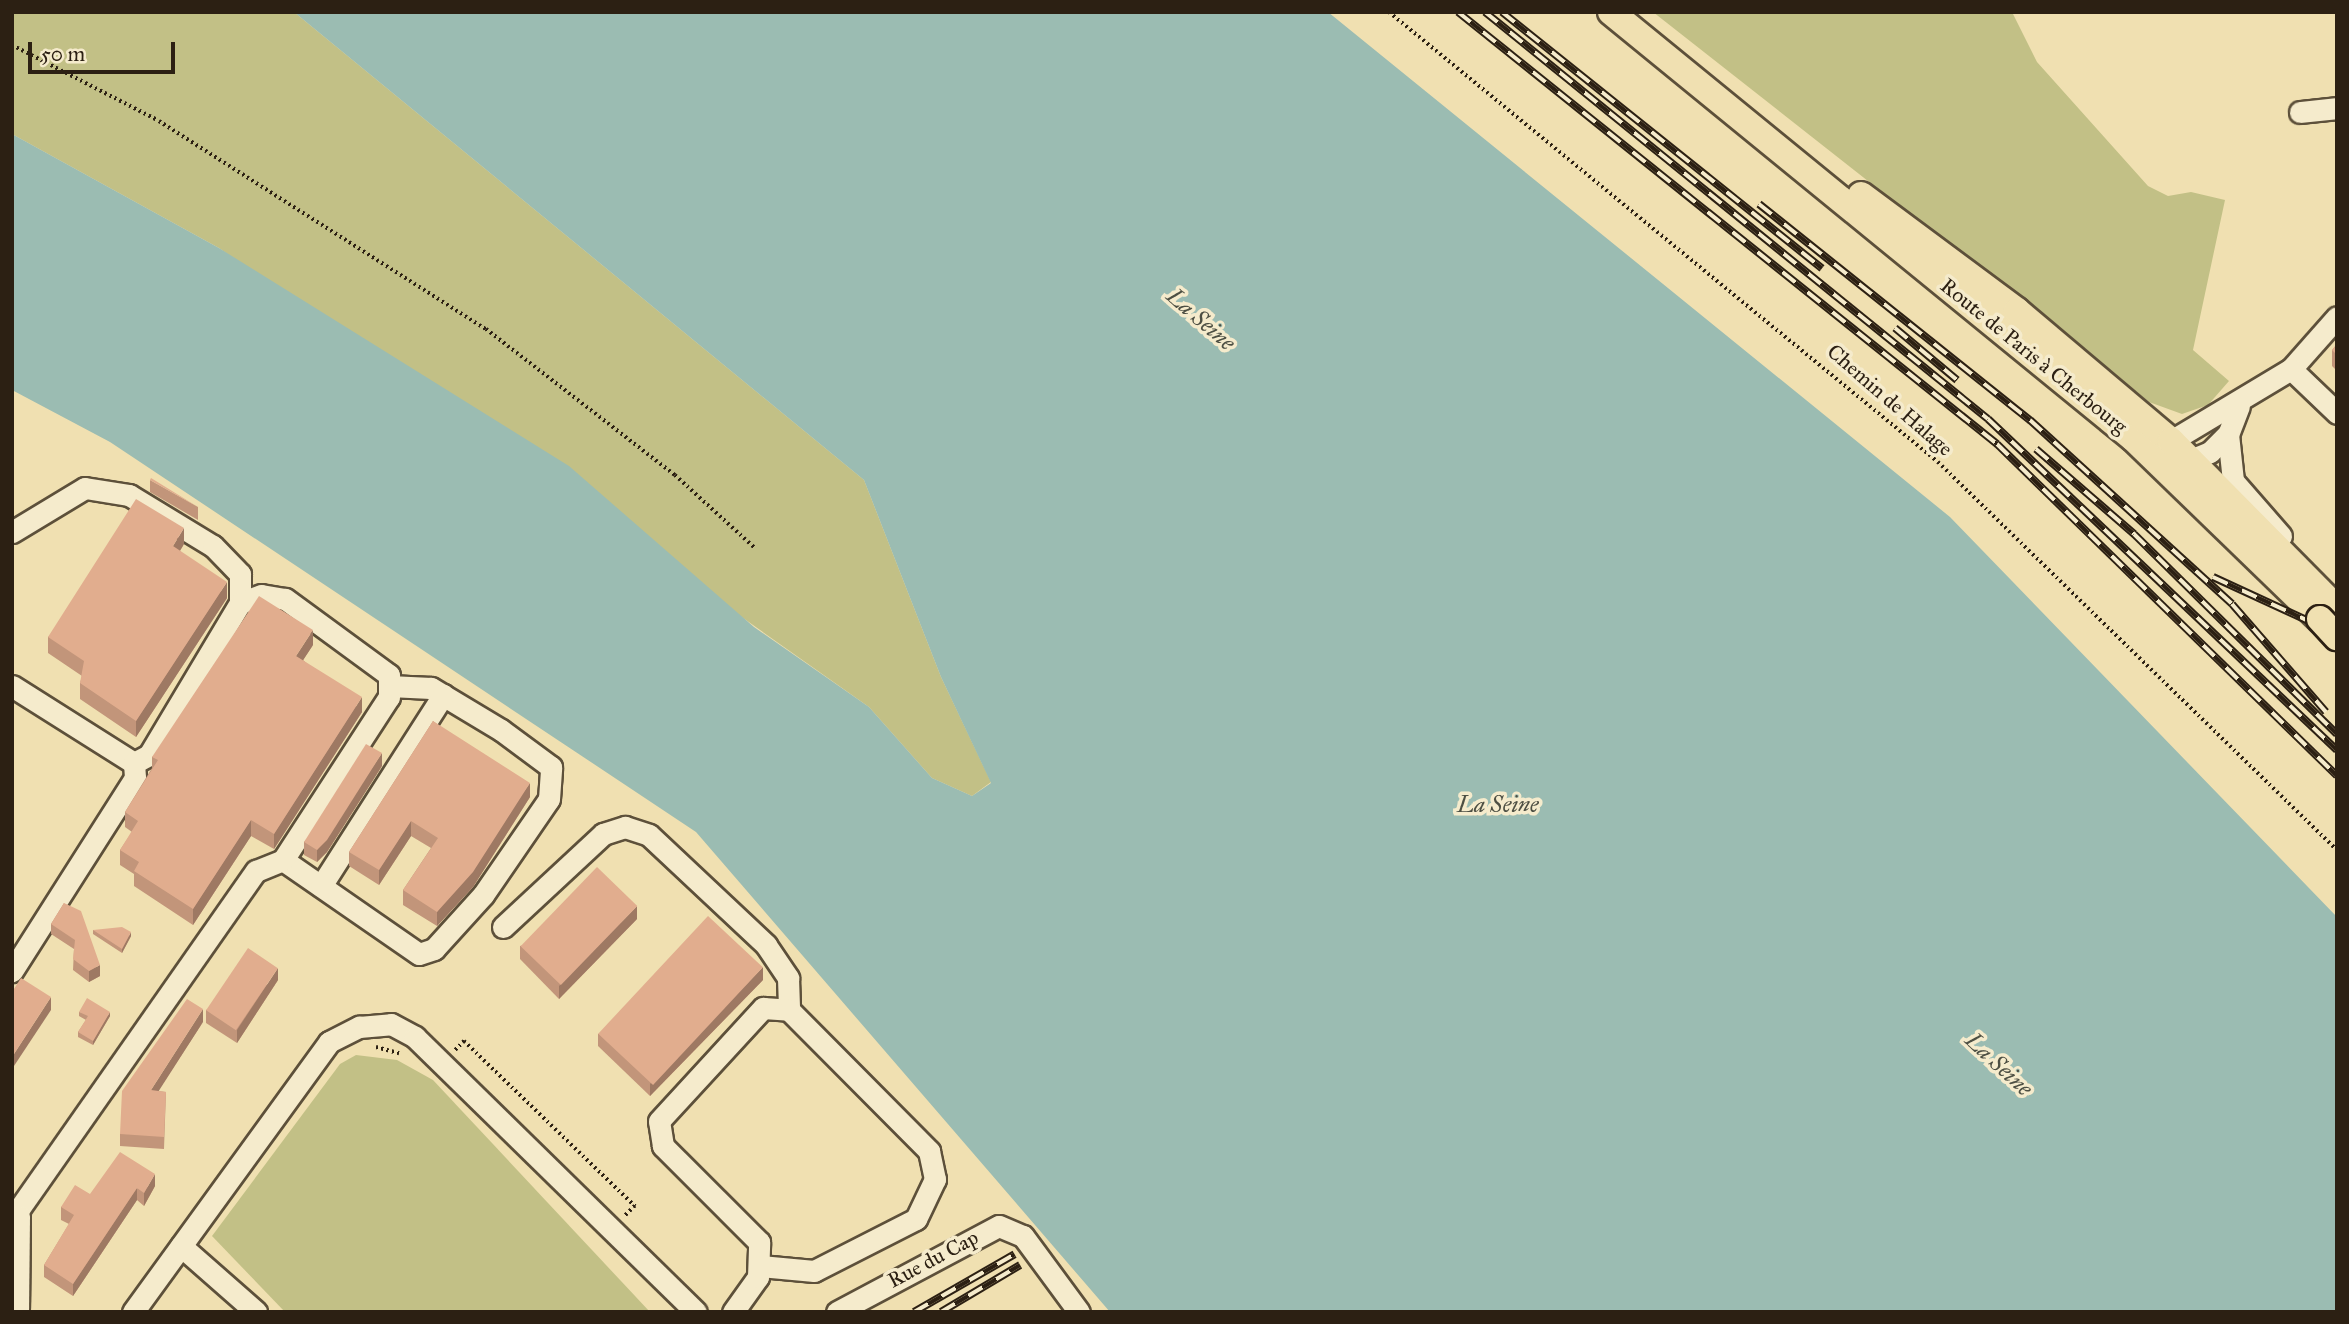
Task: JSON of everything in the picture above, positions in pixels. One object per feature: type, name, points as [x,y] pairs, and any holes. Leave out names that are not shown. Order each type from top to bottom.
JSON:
[{"type":"main road","name":"Route de Paris à Cherbourg","points":[[1611,12],[1715,94],[2166,470],[2333,618]]},
{"type":"main road","name":"Route de Paris à Cherbourg","points":[[1715,94],[2017,311],[2171,441],[2333,618]]},
{"type":"street","points":[[2300,111],[2337,108]]},
{"type":"street","points":[[2228,433],[2193,462],[2166,470],[2171,441],[2239,406],[2291,369],[2337,317]]},
{"type":"street","points":[[2291,369],[2337,413]]},
{"type":"street","points":[[2239,406],[2228,433],[2233,481],[2333,618]]},
{"type":"street","points":[[12,532],[85,488],[129,495],[213,546],[240,574],[240,603],[149,755],[134,764]]},
{"type":"street","points":[[16,1304],[16,1218],[256,871],[283,860],[389,697],[389,675],[285,599],[261,595],[240,603]]},
{"type":"street","points":[[12,686],[134,764]]},
{"type":"street","points":[[283,860],[419,954],[434,948],[483,895],[549,799],[551,767],[431,688],[389,686]]},
{"type":"street","points":[[321,886],[443,695]]},
{"type":"street","points":[[12,971],[135,778],[134,764]]},
{"type":"street","points":[[503,927],[603,834],[625,827],[649,835],[766,945],[788,978],[789,1010]]},
{"type":"street","points":[[733,1312],[747,1298],[760,1266],[759,1242],[663,1146],[659,1121],[763,1009],[789,1010],[929,1151],[935,1179],[916,1219],[814,1271],[760,1266]]},
{"type":"street","points":[[133,1312],[329,1042],[359,1027],[391,1024],[442,1064],[696,1312]]},
{"type":"street","name":"Rue du Cap","points":[[837,1312],[952,1245],[999,1226],[1023,1236],[1079,1312]]},
{"type":"street","points":[[181,1246],[256,1312]]},
{"type":"path","name":"Chemin de Halage","points":[[1389,12],[1938,461],[2337,850]]},
{"type":"path","points":[[12,45],[171,128],[485,329],[675,475],[755,548]]},
{"type":"path","points":[[442,1064],[464,1041],[635,1206],[612,1230]]},
{"type":"path","points":[[361,1048],[410,1059]]},
{"type":"shaded area","points":[[12,12],[294,12],[864,480],[941,677],[991,782],[972,796],[932,778],[869,707],[219,248],[12,134]]},
{"type":"shaded area","points":[[1653,12],[2012,12],[2037,62],[2148,186],[2168,196],[2191,192],[2225,200],[2193,350],[2229,381],[2208,405],[2182,414],[2149,402]]},
{"type":"shaded area","points":[[356,1055],[397,1060],[433,1080],[650,1312],[285,1312],[212,1236],[340,1064]]},
{"type":"water","name":"La Seine","points":[[294,12],[1328,12],[1950,517],[2337,917],[2337,1312],[1110,1312],[696,832],[110,442],[12,390],[12,134],[219,248],[569,466],[754,627],[869,707],[932,778],[972,796],[991,783],[941,677],[864,480]]},
{"type":"building","points":[[151,478],[198,507],[150,480]]},
{"type":"building","points":[[136,499],[184,528],[173,546],[227,582],[136,721],[80,683],[84,661],[48,637]]},
{"type":"building","points":[[259,596],[313,630],[296,656],[362,697],[274,834],[251,820],[193,909],[134,871],[139,862],[120,850],[138,821],[125,812],[158,760],[152,757]]},
{"type":"building","points":[[433,721],[530,783],[473,872],[437,912],[403,890],[438,838],[411,821],[379,870],[349,852]]},
{"type":"building","points":[[366,744],[382,753],[327,840],[317,850],[304,842]]},
{"type":"building","points":[[597,867],[637,906],[561,985],[521,946]]},
{"type":"building","points":[[64,903],[81,911],[100,965],[89,971],[73,959],[75,940],[51,924]]},
{"type":"building","points":[[708,916],[763,967],[653,1085],[598,1034]]},
{"type":"building","points":[[122,927],[131,932],[122,949],[93,930]]},
{"type":"building","points":[[248,948],[278,968],[236,1030],[206,1010]]},
{"type":"building","points":[[21,978],[51,997],[12,1057],[12,992]]},
{"type":"building","points":[[87,998],[110,1012],[93,1041],[78,1032],[88,1016],[79,1012]]},
{"type":"building","points":[[187,999],[203,1009],[151,1090],[166,1092],[164,1137],[120,1134],[122,1091]]},
{"type":"building","points":[[120,1152],[155,1174],[144,1193],[137,1188],[73,1284],[44,1265],[74,1215],[61,1207],[75,1185],[90,1194]]},
{"type":"railway","points":[[1458,12],[1997,444],[2337,776]]},
{"type":"railway","points":[[1485,12],[1988,419],[2337,750]]},
{"type":"railway","points":[[1502,12],[1822,268]]},
{"type":"railway","points":[[1759,204],[2030,420],[2232,604],[2326,712]]},
{"type":"railway","points":[[1895,328],[1957,380]]},
{"type":"railway","points":[[2036,449],[2134,534],[2337,734]]},
{"type":"railway","points":[[2213,577],[2337,634]]},
{"type":"railway","points":[[914,1312],[1015,1254]]},
{"type":"railway","points":[[941,1312],[1020,1265]]}]
